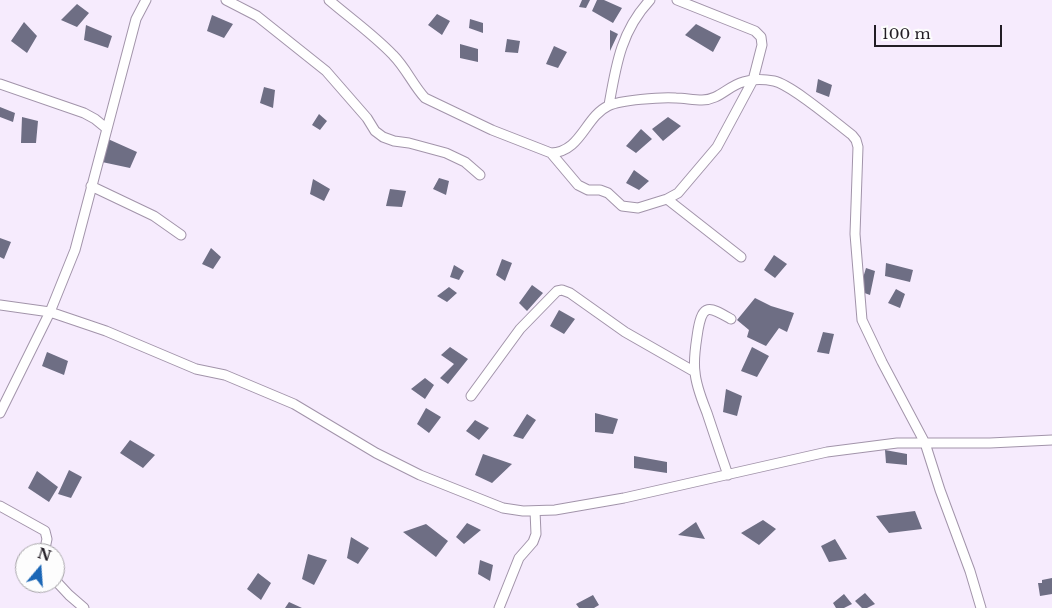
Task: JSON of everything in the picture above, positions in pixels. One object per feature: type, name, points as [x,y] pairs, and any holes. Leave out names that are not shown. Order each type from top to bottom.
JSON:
[{"type":"street","points":[[0,413],[50,312],[74,250],[136,19],[146,0]]},
{"type":"street","points":[[226,0],[257,16],[289,40],[326,72],[367,118],[375,131],[394,141],[446,153],[465,162],[480,175]]},
{"type":"street","points":[[329,0],[393,54],[408,72],[419,92],[425,98],[492,130],[551,153],[561,152],[570,148],[602,110],[609,105],[675,98],[713,99],[736,84],[753,80],[775,81],[789,87],[852,135],[858,147],[855,234],[862,320],[925,443],[981,608]]},
{"type":"street","points":[[609,105],[622,43],[630,25],[650,0]]},
{"type":"street","points":[[551,153],[578,185],[588,190],[600,190],[608,193],[622,206],[638,208],[667,199],[678,193],[717,147],[753,80],[762,45],[762,37],[755,31],[677,0]]},
{"type":"street","points":[[0,84],[84,113],[106,128]]},
{"type":"street","points":[[90,186],[154,216],[181,236]]},
{"type":"street","points":[[667,199],[741,257]]},
{"type":"street","points":[[470,396],[520,329],[557,292],[562,290],[570,293],[625,332],[694,372]]},
{"type":"street","points":[[0,305],[50,312],[106,331],[196,369],[225,375],[294,404],[376,452],[420,475],[504,508],[523,511],[555,510],[592,504],[728,476],[827,452],[897,443],[990,443],[1052,440]]},
{"type":"street","points":[[728,476],[694,372],[695,348],[700,317],[703,312],[708,309],[716,310],[731,319]]},
{"type":"street","points":[[0,506],[45,531],[45,543]]},
{"type":"street","points":[[500,608],[519,558],[533,542],[536,534],[535,511]]},
{"type":"street","points":[[65,591],[84,608]]},
{"type":"building","points":[[582,0],[590,0],[586,8],[579,7]]},
{"type":"building","points":[[597,0],[604,0],[622,8],[613,23],[592,11]]},
{"type":"building","points":[[77,4],[89,13],[77,27],[61,20]]},
{"type":"building","points":[[437,14],[450,21],[442,35],[428,25]]},
{"type":"building","points":[[212,15],[233,24],[224,38],[207,31]]},
{"type":"building","points":[[470,19],[483,23],[483,33],[469,28]]},
{"type":"building","points":[[24,22],[37,36],[27,53],[11,41]]},
{"type":"building","points":[[696,24],[721,37],[713,52],[685,35]]},
{"type":"building","points":[[86,25],[112,36],[108,48],[84,40]]},
{"type":"building","points":[[610,30],[618,34],[610,51]]},
{"type":"building","points":[[507,39],[520,41],[518,53],[505,52]]},
{"type":"building","points":[[460,44],[478,49],[478,62],[460,58]]},
{"type":"building","points":[[554,46],[567,52],[558,68],[546,64]]},
{"type":"building","points":[[818,79],[832,85],[829,97],[816,92]]},
{"type":"building","points":[[264,87],[275,90],[273,108],[260,103]]},
{"type":"building","points":[[0,107],[15,113],[13,122],[0,117]]},
{"type":"building","points":[[319,114],[327,121],[320,130],[312,125]]},
{"type":"building","points":[[22,117],[38,121],[36,143],[21,143]]},
{"type":"building","points":[[668,117],[681,126],[663,141],[652,129]]},
{"type":"building","points":[[641,129],[652,139],[636,153],[626,146]]},
{"type":"building","points":[[108,139],[137,152],[130,168],[102,162]]},
{"type":"building","points":[[634,170],[649,181],[639,190],[626,183]]},
{"type":"building","points":[[439,178],[449,181],[446,195],[433,189]]},
{"type":"building","points":[[313,179],[330,189],[324,201],[310,194]]},
{"type":"building","points":[[390,189],[406,191],[402,207],[386,206]]},
{"type":"building","points":[[0,238],[11,242],[4,259],[0,257]]},
{"type":"building","points":[[211,248],[221,257],[213,269],[202,264]]},
{"type":"building","points":[[774,255],[787,264],[775,278],[764,270]]},
{"type":"building","points":[[502,259],[512,263],[505,281],[496,275]]},
{"type":"building","points":[[886,263],[913,270],[910,282],[885,276]]},
{"type":"building","points":[[454,265],[464,271],[459,280],[450,277]]},
{"type":"building","points":[[866,268],[875,271],[870,295],[859,291]]},
{"type":"building","points":[[532,285],[543,293],[527,311],[519,303]]},
{"type":"building","points":[[449,287],[457,293],[447,302],[437,296]]},
{"type":"building","points":[[896,289],[905,294],[900,308],[888,303]]},
{"type":"building","points":[[755,298],[771,306],[794,313],[787,332],[779,328],[766,346],[747,337],[749,330],[737,320]]},
{"type":"building","points":[[559,310],[575,319],[564,334],[550,326]]},
{"type":"building","points":[[823,332],[834,334],[829,354],[817,352]]},
{"type":"building","points":[[450,347],[468,359],[448,384],[440,378],[454,364],[441,355]]},
{"type":"building","points":[[752,347],[769,356],[757,377],[741,371]]},
{"type":"building","points":[[47,352],[68,361],[64,375],[42,366]]},
{"type":"building","points":[[425,378],[434,385],[425,399],[411,389]]},
{"type":"building","points":[[726,389],[742,396],[737,416],[723,412]]},
{"type":"building","points":[[426,408],[441,417],[429,433],[417,424]]},
{"type":"building","points":[[595,413],[618,419],[613,434],[595,432]]},
{"type":"building","points":[[527,414],[536,420],[523,439],[513,436]]},
{"type":"building","points":[[475,420],[489,428],[479,440],[466,431]]},
{"type":"building","points":[[130,440],[155,455],[143,468],[120,453]]},
{"type":"building","points":[[885,450],[907,454],[907,465],[886,463]]},
{"type":"building","points":[[483,454],[512,464],[492,483],[475,475]]},
{"type":"building","points":[[634,456],[667,462],[667,473],[634,468]]},
{"type":"building","points":[[69,470],[82,477],[71,498],[58,494]]},
{"type":"building","points":[[37,471],[58,487],[49,502],[28,488]]},
{"type":"building","points":[[915,511],[922,529],[889,533],[876,516]]},
{"type":"building","points":[[763,520],[776,529],[759,545],[741,533]]},
{"type":"building","points":[[696,522],[705,539],[678,535]]},
{"type":"building","points":[[467,523],[481,530],[464,544],[456,537]]},
{"type":"building","points":[[426,524],[448,541],[436,557],[403,532]]},
{"type":"building","points":[[351,537],[369,548],[358,564],[347,558]]},
{"type":"building","points":[[835,539],[847,559],[829,562],[821,546]]},
{"type":"building","points":[[308,554],[327,560],[314,585],[302,579]]},
{"type":"building","points":[[480,560],[493,565],[490,581],[478,574]]},
{"type":"building","points":[[258,573],[271,583],[261,600],[247,589]]},
{"type":"building","points":[[1052,578],[1052,594],[1040,596],[1038,583]]},
{"type":"building","points":[[865,593],[875,604],[862,608],[855,601]]},
{"type":"building","points":[[844,594],[852,604],[844,608],[836,608],[833,603]]},
{"type":"building","points":[[593,595],[599,605],[594,608],[579,608],[576,604]]},
{"type":"building","points":[[289,602],[302,608],[285,608]]}]
